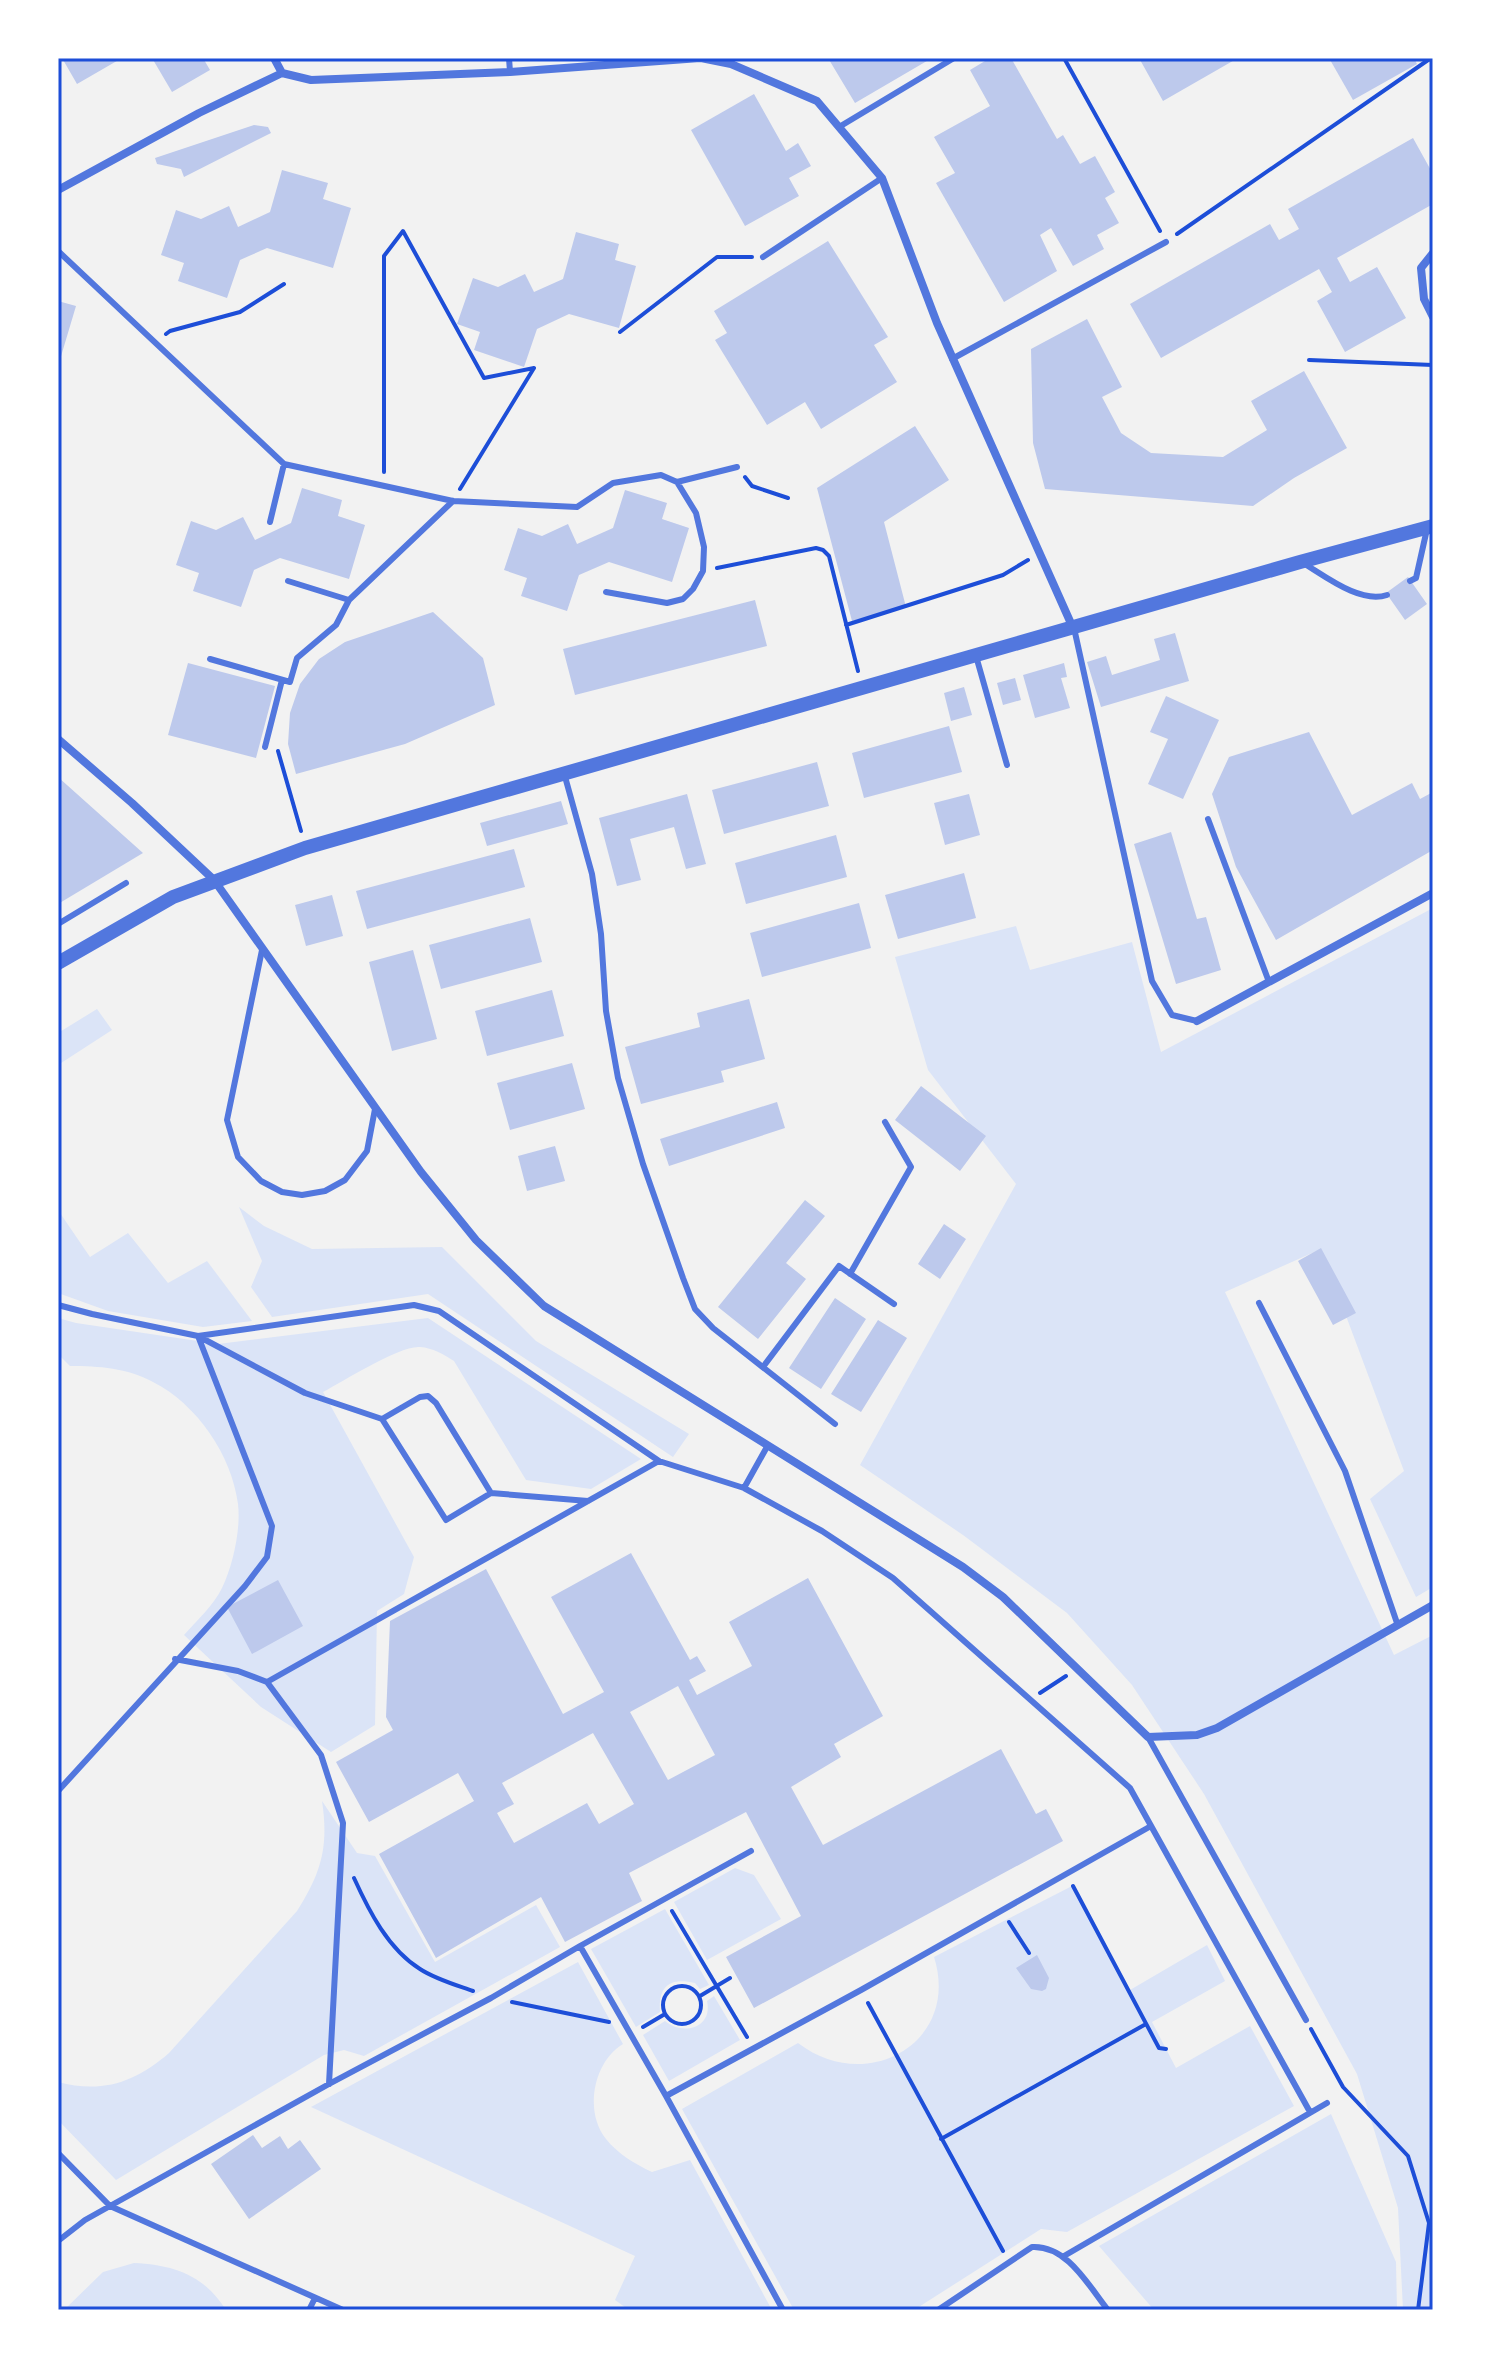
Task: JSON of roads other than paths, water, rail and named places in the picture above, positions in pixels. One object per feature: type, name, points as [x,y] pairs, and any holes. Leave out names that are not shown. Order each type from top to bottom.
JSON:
[{"type":"street","points":[[274,58],[282,73]]},
{"type":"street","points":[[58,190],[199,113],[282,73],[311,80],[510,72],[700,58],[732,61],[817,101],[882,178],[952,359],[1074,628]]},
{"type":"street","points":[[1433,253],[1421,268],[1424,299],[1433,317]]},
{"type":"street","points":[[58,963],[173,897],[305,848],[1430,527]]},
{"type":"street","points":[[58,739],[214,880],[375,1109],[476,1240],[544,1306],[963,1567],[1003,1597],[1148,1737],[1186,1736],[1217,1728],[1433,1605]]},
{"type":"street","points":[[1197,1021],[1433,893]]},
{"type":"lane","points":[[509,58],[510,72]]},
{"type":"lane","points":[[839,127],[954,58]]},
{"type":"lane","points":[[763,257],[882,178]]},
{"type":"lane","points":[[952,359],[1166,242]]},
{"type":"lane","points":[[58,251],[284,464],[453,501],[577,507],[613,483],[661,475],[677,482],[696,513],[704,547],[703,571],[693,589],[683,599],[667,603],[606,592]]},
{"type":"lane","points":[[270,522],[284,464]]},
{"type":"lane","points":[[677,482],[737,467]]},
{"type":"lane","points":[[210,659],[290,682],[297,658],[336,625],[349,600],[453,501]]},
{"type":"lane","points":[[1410,581],[1416,578],[1430,527]]},
{"type":"lane","points":[[1300,562],[1355,592],[1382,597],[1387,595]]},
{"type":"lane","points":[[288,581],[349,600]]},
{"type":"lane","points":[[1074,628],[1152,981],[1172,1015],[1197,1021]]},
{"type":"lane","points":[[976,656],[1007,765]]},
{"type":"lane","points":[[265,747],[282,680]]},
{"type":"lane","points":[[564,773],[592,874],[601,934],[606,1011],[618,1078],[643,1164],[695,1309],[713,1328],[835,1424]]},
{"type":"lane","points":[[1208,819],[1269,982]]},
{"type":"lane","points":[[58,924],[126,883]]},
{"type":"lane","points":[[262,950],[227,1120],[238,1157],[261,1181],[282,1192],[302,1195],[325,1191],[345,1180],[367,1151],[375,1109]]},
{"type":"lane","points":[[850,1274],[911,1167],[885,1122]]},
{"type":"lane","points":[[763,1367],[839,1266],[894,1304]]},
{"type":"lane","points":[[1259,1303],[1345,1471],[1397,1623]]},
{"type":"lane","points":[[58,1305],[198,1336],[305,1393],[382,1419],[446,1520],[491,1493],[588,1501]]},
{"type":"lane","points":[[198,1336],[414,1305],[439,1311],[659,1461],[744,1488],[822,1531],[893,1578],[1130,1788],[1310,2112]]},
{"type":"lane","points":[[58,1791],[175,1659],[245,1586],[267,1557],[272,1526],[198,1336]]},
{"type":"lane","points":[[382,1419],[420,1397],[428,1396],[436,1403],[491,1493]]},
{"type":"lane","points":[[744,1488],[768,1445]]},
{"type":"lane","points":[[267,1682],[659,1461]]},
{"type":"lane","points":[[175,1659],[238,1671],[267,1682],[321,1755],[343,1823],[329,2084]]},
{"type":"lane","points":[[1148,1737],[1306,2020]]},
{"type":"lane","points":[[666,2096],[1151,1826]]},
{"type":"lane","points":[[58,2241],[85,2220],[491,1998],[751,1851]]},
{"type":"lane","points":[[580,1946],[783,2310]]},
{"type":"lane","points":[[1064,2256],[1327,2103]]},
{"type":"lane","points":[[58,2153],[110,2206],[343,2310]]},
{"type":"lane","points":[[938,2310],[1032,2247],[1047,2246],[1064,2256],[1108,2310]]},
{"type":"lane","points":[[309,2310],[315,2298]]}]
